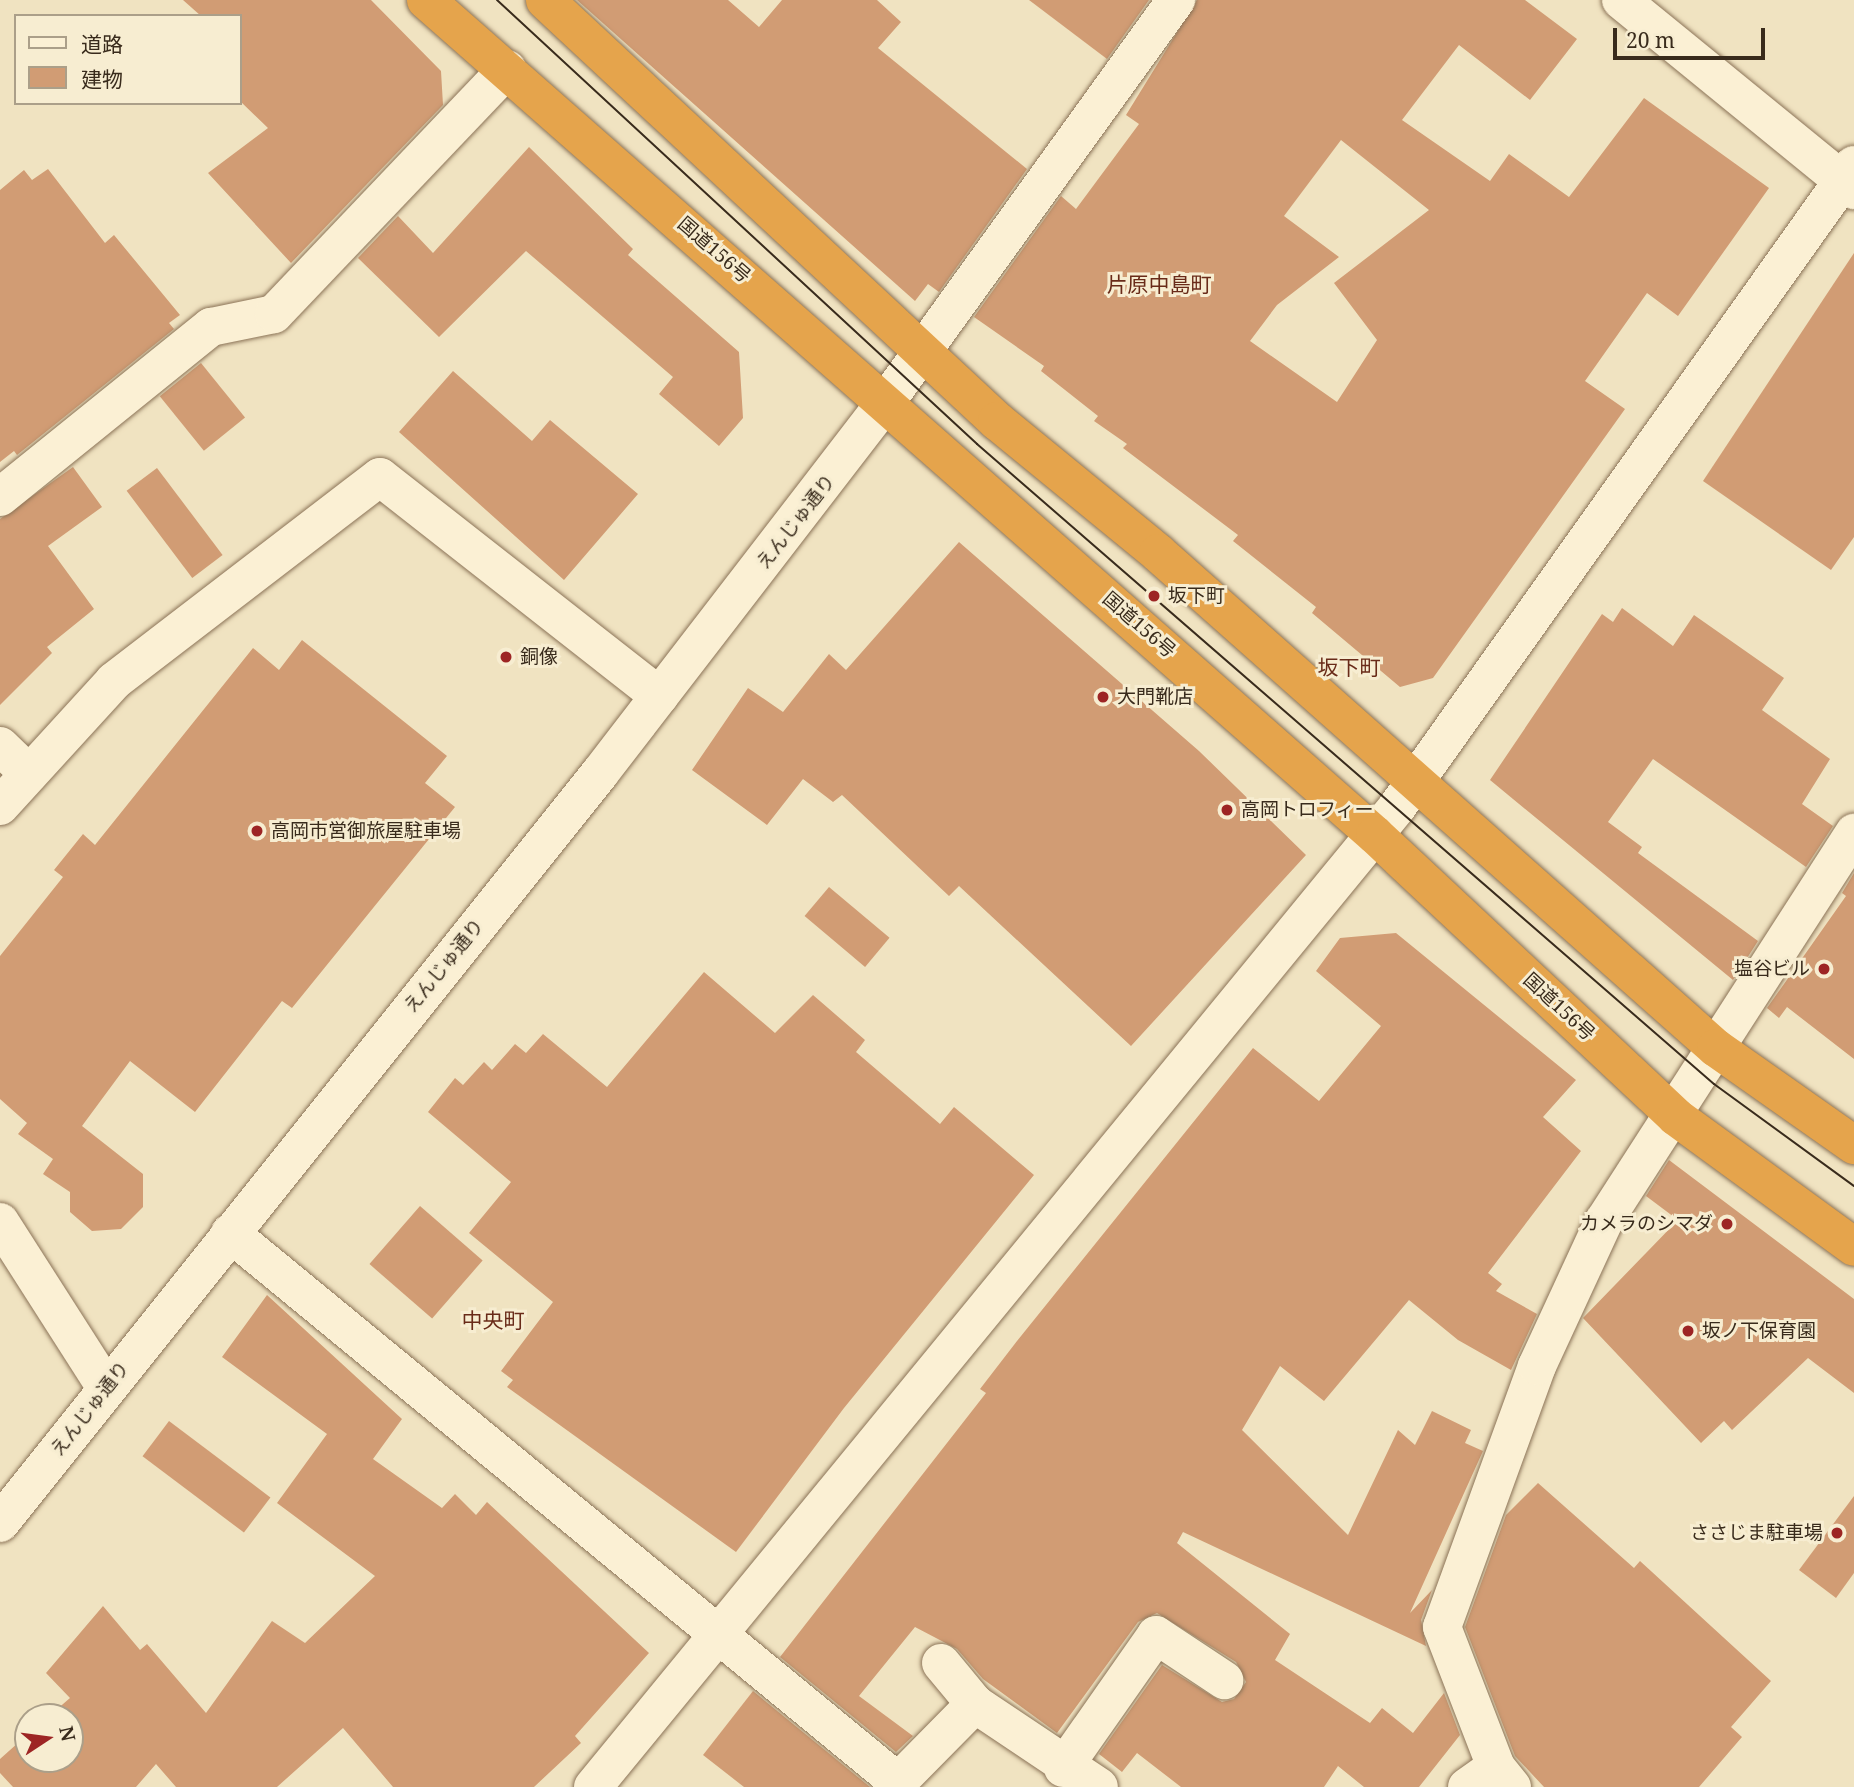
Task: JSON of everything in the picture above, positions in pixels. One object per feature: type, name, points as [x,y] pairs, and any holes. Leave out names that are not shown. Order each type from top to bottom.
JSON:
[{"type":"highway","name":"国道156号","points":[[426,0],[507,69],[883,406],[1375,835],[1676,1117],[1854,1247]]},
{"type":"highway","points":[[545,0],[918,351],[1416,782],[1716,1048],[1854,1145]]},
{"type":"street","name":"えんじゅ通り","points":[[0,1523],[659,696],[883,406],[918,351],[1176,0]]},
{"type":"street","points":[[593,1787],[718,1631],[1375,835],[1851,179],[1621,0]]},
{"type":"street","points":[[0,497],[211,327],[274,314],[507,69]]},
{"type":"street","points":[[0,806],[114,681],[380,477],[659,696]]},
{"type":"street","points":[[0,746],[29,774]]},
{"type":"street","points":[[1492,1780],[1442,1627],[1537,1366],[1604,1221],[1676,1117],[1716,1048],[1854,834]]},
{"type":"street","points":[[0,1222],[106,1388]]},
{"type":"street","points":[[230,1233],[718,1631],[898,1782],[975,1704]]},
{"type":"street","points":[[1063,1768],[1156,1635],[1224,1680]]},
{"type":"street","points":[[941,1663],[975,1704],[1063,1768],[1099,1787]]},
{"type":"building","points":[[183,0],[371,0],[441,71],[443,105],[291,263],[208,173],[268,128],[242,103],[242,14],[199,14]]},
{"type":"building","points":[[577,0],[728,0],[759,27],[782,0],[877,0],[901,22],[878,48],[1027,169],[939,292],[928,284],[915,301]]},
{"type":"building","points":[[1029,0],[1149,0],[1107,59]]},
{"type":"building","points":[[1197,0],[1525,0],[1577,39],[1530,100],[1459,45],[1402,120],[1490,181],[1509,154],[1569,197],[1644,98],[1769,188],[1678,316],[1647,293],[1585,381],[1625,409],[1433,678],[1400,687],[1312,613],[1316,607],[1233,541],[1238,535],[1123,448],[1127,444],[1094,421],[1098,416],[1041,371],[1044,366],[974,317],[1061,196],[1076,209],[1139,124],[1126,115]],"holes":[[[1341,140],[1429,210],[1334,283],[1377,340],[1337,402],[1250,341],[1277,305],[1339,257],[1284,216]]]},
{"type":"building","points":[[529,147],[633,249],[628,255],[739,352],[743,418],[719,446],[659,394],[673,377],[526,251],[439,337],[358,258],[398,216],[433,253]]},
{"type":"building","points":[[48,169],[105,243],[114,235],[180,315],[169,323],[174,329],[17,455],[14,451],[0,462],[0,190],[24,170],[32,180]]},
{"type":"building","points":[[1854,253],[1854,537],[1831,570],[1703,481]]},
{"type":"building","points":[[201,363],[245,417],[204,451],[160,396]]},
{"type":"building","points":[[453,371],[532,441],[550,420],[638,494],[564,580],[399,432]]},
{"type":"building","points":[[73,467],[102,507],[48,546],[94,609],[47,647],[52,653],[0,705],[0,519]]},
{"type":"building","points":[[157,468],[223,555],[192,578],[127,491]]},
{"type":"building","points":[[959,542],[1199,751],[1306,855],[1131,1046],[959,886],[949,896],[842,795],[833,802],[803,779],[767,825],[692,770],[748,688],[783,712],[829,654],[846,670]]},
{"type":"building","points":[[1622,608],[1673,646],[1694,615],[1784,678],[1762,710],[1830,759],[1802,804],[1833,826],[1806,867],[1653,759],[1608,822],[1642,847],[1638,853],[1758,941],[1733,980],[1490,780],[1602,614],[1613,622]]},
{"type":"building","points":[[302,640],[447,756],[425,783],[455,807],[292,1008],[282,1001],[195,1112],[130,1061],[82,1126],[143,1174],[143,1207],[121,1229],[92,1231],[70,1212],[70,1192],[43,1174],[53,1159],[18,1134],[27,1123],[0,1099],[0,956],[63,877],[54,870],[83,834],[95,845],[253,648],[279,670]]},
{"type":"building","name":"塩谷ビル","points":[[1854,873],[1854,1059],[1787,1007],[1779,1018],[1767,1008],[1846,896],[1842,893]]},
{"type":"building","points":[[829,887],[890,938],[865,967],[805,916]]},
{"type":"building","points":[[1396,933],[1576,1080],[1543,1117],[1581,1151],[1488,1273],[1502,1284],[1496,1291],[1537,1314],[1511,1370],[1458,1340],[1409,1300],[1324,1401],[1280,1366],[1242,1430],[1348,1535],[1398,1430],[1415,1445],[1432,1411],[1471,1430],[1465,1443],[1483,1451],[1410,1613],[1432,1590],[1421,1620],[1426,1646],[1183,1532],[1177,1543],[1290,1634],[1275,1660],[1370,1723],[1382,1708],[1413,1733],[1444,1693],[1460,1735],[1419,1787],[1364,1787],[1338,1766],[1324,1787],[1181,1787],[1137,1753],[1122,1772],[1099,1754],[1162,1665],[1222,1702],[1234,1699],[1246,1682],[1236,1662],[1157,1613],[1138,1622],[1057,1733],[983,1679],[957,1649],[915,1627],[859,1696],[913,1736],[896,1752],[780,1657],[986,1393],[980,1389],[1017,1341],[1253,1048],[1319,1101],[1381,1026],[1316,971],[1340,938]]},
{"type":"building","points":[[704,972],[775,1033],[813,995],[865,1040],[856,1052],[940,1124],[954,1107],[1034,1175],[844,1408],[736,1552],[507,1387],[513,1380],[501,1371],[553,1302],[469,1233],[511,1182],[428,1112],[455,1078],[463,1085],[484,1062],[492,1070],[515,1044],[526,1053],[543,1034],[607,1087]]},
{"type":"building","points":[[1669,1160],[1854,1299],[1854,1393],[1808,1358],[1732,1430],[1724,1421],[1701,1443],[1583,1318],[1678,1220],[1646,1196]]},
{"type":"building","points":[[420,1206],[483,1260],[432,1319],[369,1264]]},
{"type":"building","points":[[267,1295],[402,1419],[373,1459],[442,1508],[455,1494],[476,1515],[487,1502],[649,1653],[575,1736],[581,1743],[534,1787],[393,1787],[343,1728],[277,1787],[176,1787],[156,1764],[136,1787],[13,1787],[0,1773],[0,1759],[14,1746],[14,1773],[84,1773],[84,1703],[64,1703],[70,1698],[46,1673],[103,1606],[140,1650],[147,1644],[206,1713],[272,1621],[305,1643],[375,1576],[277,1503],[327,1434],[222,1357]]},
{"type":"building","points":[[169,1421],[270,1497],[244,1533],[143,1456]]},
{"type":"building","points":[[1538,1483],[1634,1568],[1640,1561],[1771,1681],[1731,1727],[1742,1737],[1699,1787],[1544,1787],[1515,1756],[1465,1627],[1506,1515]]},
{"type":"building","points":[[1854,1496],[1854,1573],[1836,1598],[1799,1570]]},
{"type":"building","points":[[753,1691],[870,1787],[744,1787],[703,1755]]},
{"type":"tram line","points":[[497,0],[977,444],[1714,1084],[1854,1186]]},
{"type":"place","name":"坂下町","points":[[1154,596]]},
{"type":"place","name":"銅像","points":[[506,657]]},
{"type":"place","name":"大門靴店","points":[[1103,697]]},
{"type":"place","name":"高岡トロフィー","points":[[1227,810]]},
{"type":"place","name":"高岡市営御旅屋駐車場","points":[[257,831]]},
{"type":"place","name":"塩谷ビル","points":[[1824,969]]},
{"type":"place","name":"カメラのシマダ","points":[[1727,1224]]},
{"type":"place","name":"坂ノ下保育園","points":[[1688,1331]]},
{"type":"place","name":"ささじま駐車場","points":[[1837,1533]]},
{"type":"district","name":"片原中島町","points":[[1159,284]]},
{"type":"district","name":"坂下町","points":[[1349,667]]},
{"type":"district","name":"中央町","points":[[493,1320]]}]
